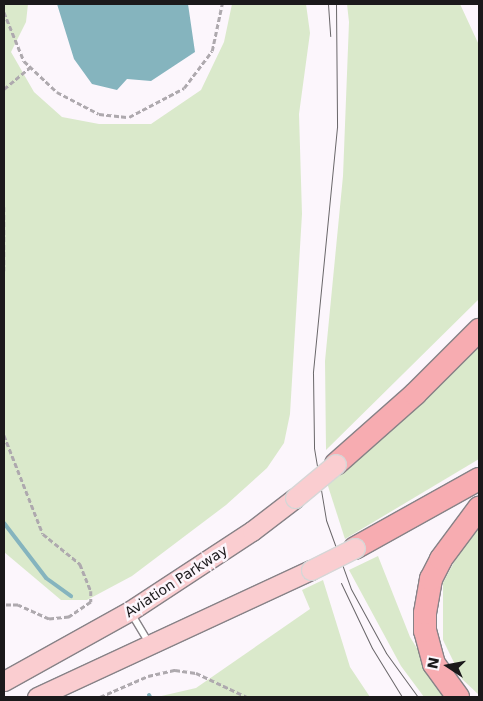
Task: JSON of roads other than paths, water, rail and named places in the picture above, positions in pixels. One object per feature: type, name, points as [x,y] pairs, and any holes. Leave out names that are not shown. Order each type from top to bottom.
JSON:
[{"type":"highway","points":[[336,464],[443,368],[479,330]]},
{"type":"highway","points":[[355,548],[479,479]]},
{"type":"highway","points":[[458,697],[434,664],[425,631],[425,612],[431,579],[440,559],[479,508]]},
{"type":"main road","name":"Aviation Parkway","points":[[4,681],[130,611],[252,531],[336,464]]},
{"type":"main road","points":[[37,697],[151,647],[355,548]]},
{"type":"lane","points":[[130,611],[151,647]]},
{"type":"water","points":[[57,4],[188,4],[195,52],[151,81],[127,79],[117,90],[92,84],[74,59]]},
{"type":"waterway","points":[[4,523],[46,578],[71,596]]},
{"type":"tram line","points":[[328,4],[330,36]]},
{"type":"tram line","points":[[336,4],[337,127],[313,373],[314,448],[326,520],[351,589],[386,653],[418,697]]},
{"type":"tram line","points":[[341,583],[372,648],[402,697]]}]
